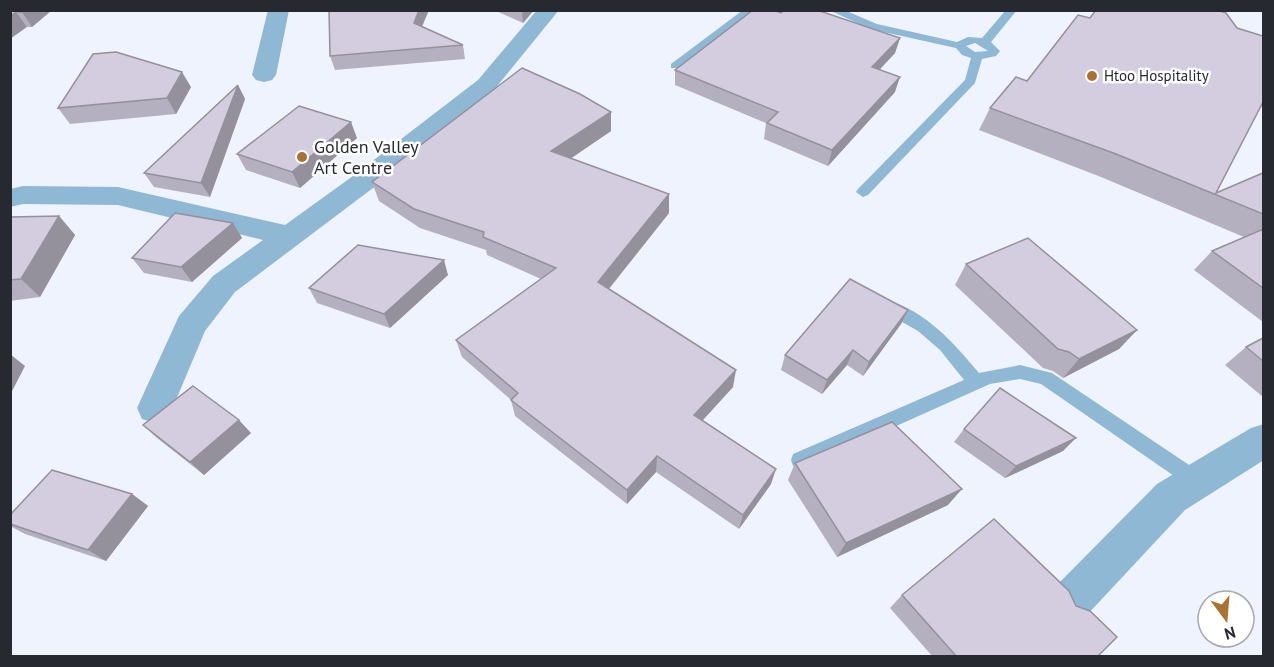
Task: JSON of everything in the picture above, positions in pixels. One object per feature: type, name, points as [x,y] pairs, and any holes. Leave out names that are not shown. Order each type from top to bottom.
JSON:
[{"type":"street","points":[[264,75],[279,10]]},
{"type":"street","points":[[154,408],[191,325],[224,284],[363,182],[486,85],[549,10]]},
{"type":"street","points":[[10,198],[23,195],[118,196],[289,236]]},
{"type":"street","points":[[1071,602],[1171,497],[1263,440]]},
{"type":"lane","points":[[675,66],[750,10]]},
{"type":"lane","points":[[834,10],[874,27],[960,46],[962,50],[977,57],[992,54],[993,51],[991,46],[985,42],[968,40],[962,42],[960,46]]},
{"type":"lane","points":[[985,42],[1012,10]]},
{"type":"lane","points":[[863,192],[971,81],[977,57]]},
{"type":"lane","points":[[885,305],[924,326],[946,345],[976,382]]},
{"type":"lane","points":[[800,460],[988,377],[1020,372],[1046,378],[1197,481]]},
{"type":"building","points":[[10,10],[24,10],[10,16]]},
{"type":"building","points":[[329,10],[419,10],[414,23],[463,45],[330,56]]},
{"type":"building","points":[[753,10],[773,10],[781,13],[784,10],[817,10],[900,38],[872,67],[900,77],[832,150],[767,123],[778,112],[675,70]]},
{"type":"building","points":[[1096,10],[1217,10],[1226,13],[1237,28],[1263,36],[1263,102],[1216,193],[1263,173],[1263,214],[1116,154],[990,108],[1016,77],[1027,81],[1078,15],[1090,18]]},
{"type":"building","points":[[116,52],[182,72],[167,98],[58,108],[93,54]]},
{"type":"building","points":[[522,68],[580,94],[611,112],[551,151],[669,194],[598,282],[736,370],[694,415],[776,469],[743,515],[657,456],[627,490],[511,400],[518,393],[456,340],[556,268],[483,237],[484,232],[414,209],[372,182]]},
{"type":"building","points":[[238,85],[201,183],[144,173]]},
{"type":"building","points":[[299,106],[351,122],[292,172],[237,154]]},
{"type":"building","points":[[175,213],[233,223],[181,267],[132,258]]},
{"type":"building","points":[[59,216],[21,279],[10,280],[10,217]]},
{"type":"building","points":[[1263,231],[1263,288],[1212,251]]},
{"type":"building","points":[[1028,238],[1137,330],[1079,359],[1069,352],[1058,349],[966,264]]},
{"type":"building","points":[[358,245],[444,260],[384,314],[309,288]]},
{"type":"building","points":[[850,279],[908,310],[869,362],[853,350],[827,380],[785,355]]},
{"type":"building","points":[[1263,338],[1263,361],[1246,347]]},
{"type":"building","points":[[193,386],[239,420],[190,462],[143,425]]},
{"type":"building","points":[[1000,388],[1076,438],[1016,466],[964,429]]},
{"type":"building","points":[[892,422],[962,489],[846,543],[795,463]]},
{"type":"building","points":[[52,470],[132,494],[88,550],[10,524],[10,515]]},
{"type":"building","points":[[994,519],[1069,591],[1076,606],[1090,611],[1117,637],[1097,657],[957,657],[902,595]]},
{"type":"place","name":"Htoo Hospitality","points":[[1092,76]]},
{"type":"place","name":"Golden Valley Art Centre","points":[[302,157]]}]
